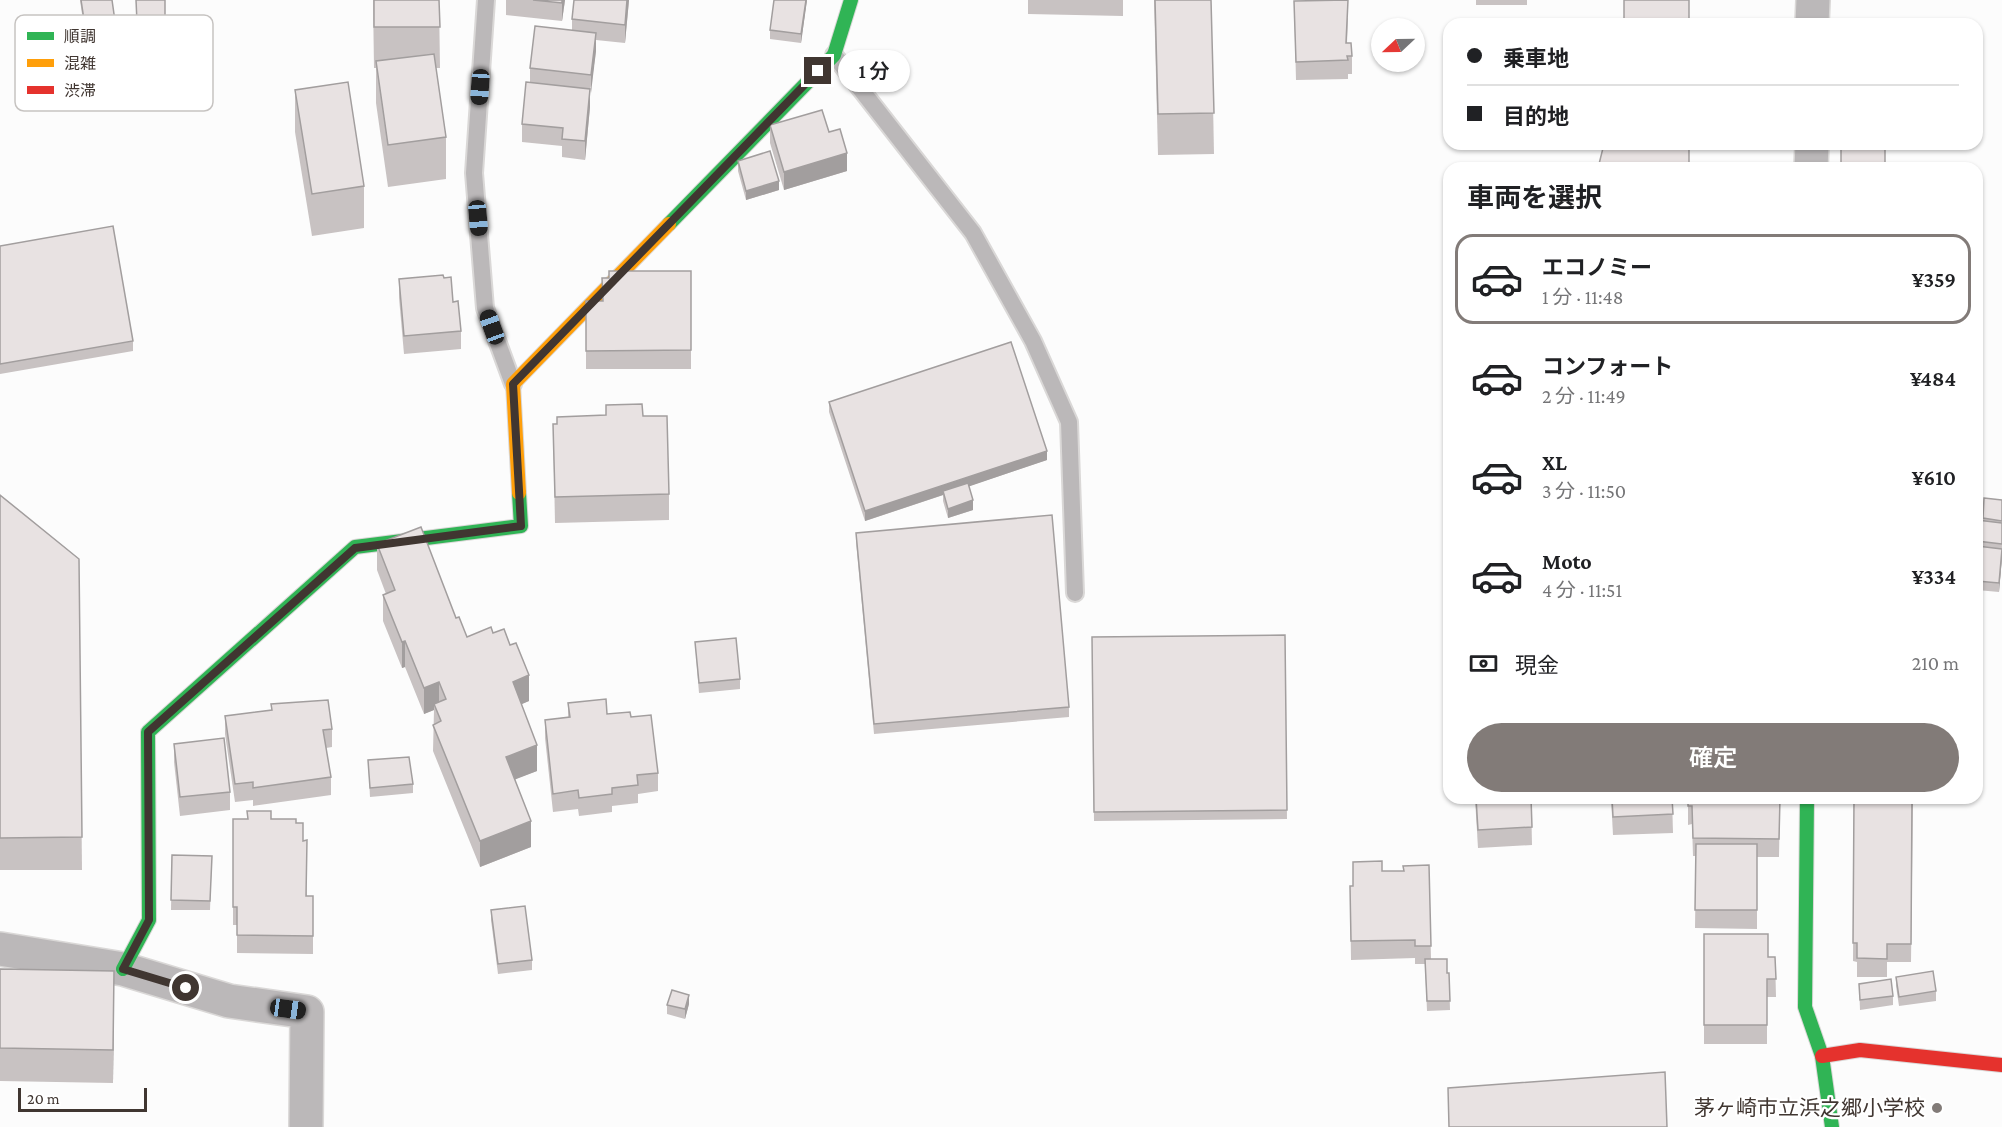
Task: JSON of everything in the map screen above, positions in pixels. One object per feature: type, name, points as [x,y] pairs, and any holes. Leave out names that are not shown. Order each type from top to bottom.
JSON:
[{"type":"street","points":[[123,969],[149,920],[148,732],[355,548],[521,526],[513,384],[834,55],[851,0]]},
{"type":"street","points":[[1812,18],[1813,0]]},
{"type":"street","points":[[1807,804],[1805,1007],[1822,1056],[1832,1127]]},
{"type":"street","points":[[0,949],[123,969],[229,1001],[307,1012],[306,1127]]},
{"type":"street","points":[[1822,1056],[1860,1050],[2002,1065]]},
{"type":"lane","points":[[486,0],[474,173],[485,308],[513,384]]},
{"type":"lane","points":[[834,55],[973,233],[1033,341],[1065,412],[1069,422],[1075,593]]},
{"type":"building","points":[[81,0],[112,0],[114,15],[83,15]]},
{"type":"building","points":[[136,0],[165,0],[165,15],[137,15]]},
{"type":"building","points":[[374,0],[439,0],[440,27],[374,27]]},
{"type":"building","points":[[533,0],[562,0],[562,3]]},
{"type":"building","points":[[574,0],[627,0],[625,25],[572,19]]},
{"type":"building","points":[[774,0],[806,0],[801,34],[770,30]]},
{"type":"building","points":[[1155,0],[1211,0],[1214,113],[1158,114]]},
{"type":"building","points":[[1348,0],[1346,43],[1351,43],[1352,56],[1347,56],[1348,60],[1296,62],[1294,1]]},
{"type":"building","points":[[1624,0],[1689,0],[1689,18],[1624,18]]},
{"type":"building","points":[[535,26],[596,33],[591,75],[530,68]]},
{"type":"building","points":[[434,54],[446,137],[388,145],[376,61]]},
{"type":"building","points":[[348,82],[364,186],[312,194],[295,90]]},
{"type":"building","points":[[526,82],[590,89],[585,141],[562,139],[563,128],[522,124]]},
{"type":"building","points":[[822,110],[829,132],[840,129],[847,153],[784,172],[770,125]]},
{"type":"building","points":[[1602,150],[1689,150],[1689,162],[1600,162]]},
{"type":"building","points":[[1841,150],[1885,150],[1885,162],[1841,162]]},
{"type":"building","points":[[770,151],[779,181],[746,191],[738,161]]},
{"type":"building","points":[[113,226],[133,341],[0,364],[0,246]]},
{"type":"building","points":[[609,271],[691,271],[691,350],[586,351],[586,301],[603,301],[602,278],[609,278]]},
{"type":"building","points":[[443,275],[444,278],[451,277],[453,302],[458,301],[461,331],[404,336],[399,279]]},
{"type":"building","points":[[1011,342],[1047,451],[865,511],[829,402]]},
{"type":"building","points":[[642,404],[643,416],[667,416],[669,494],[555,497],[553,424],[557,424],[557,417],[606,415],[606,405]]},
{"type":"building","points":[[968,483],[973,500],[948,509],[943,491]]},
{"type":"building","points":[[0,495],[79,559],[82,837],[0,838]]},
{"type":"building","points":[[1984,498],[2002,500],[2002,521],[1983,518]]},
{"type":"building","points":[[1052,515],[1069,707],[874,724],[856,533]]},
{"type":"building","points":[[1983,521],[2002,523],[2002,544],[1983,542]]},
{"type":"building","points":[[421,527],[456,618],[459,617],[467,637],[491,627],[493,633],[504,629],[510,645],[516,643],[529,675],[513,682],[537,745],[506,757],[531,821],[480,841],[433,725],[441,721],[434,704],[446,699],[439,682],[424,688],[383,595],[395,590],[377,544]]},
{"type":"building","points":[[1983,547],[2002,549],[1999,583],[1983,582]]},
{"type":"building","points":[[1285,635],[1287,810],[1094,812],[1092,637]]},
{"type":"building","points":[[736,638],[740,679],[699,683],[695,642]]},
{"type":"building","points":[[606,699],[607,714],[630,712],[631,717],[651,715],[658,773],[637,775],[638,785],[612,788],[612,794],[579,798],[578,790],[553,794],[545,720],[570,717],[568,703]]},
{"type":"building","points":[[328,700],[332,729],[323,730],[331,777],[253,788],[253,782],[235,784],[225,716],[272,710],[271,704]]},
{"type":"building","points":[[224,738],[230,792],[180,797],[174,744]]},
{"type":"building","points":[[409,757],[413,784],[370,788],[368,760]]},
{"type":"building","points":[[1476,804],[1531,804],[1532,827],[1478,830]]},
{"type":"building","points":[[1612,804],[1672,804],[1673,814],[1613,817]]},
{"type":"building","points":[[1688,804],[1780,804],[1779,839],[1693,838],[1692,806]]},
{"type":"building","points":[[1854,804],[1912,804],[1911,944],[1887,944],[1887,959],[1857,958],[1857,943],[1853,943]]},
{"type":"building","points":[[247,811],[271,811],[271,819],[296,819],[296,823],[303,823],[303,841],[307,840],[306,896],[313,896],[313,936],[237,935],[237,907],[233,907],[233,819],[248,819]]},
{"type":"building","points":[[1696,844],[1757,844],[1757,910],[1695,910]]},
{"type":"building","points":[[172,855],[212,856],[210,901],[171,900]]},
{"type":"building","points":[[1382,861],[1382,871],[1404,871],[1403,866],[1429,865],[1431,946],[1415,946],[1415,940],[1351,941],[1350,886],[1353,886],[1353,862]]},
{"type":"building","points":[[525,906],[532,960],[498,964],[491,910]]},
{"type":"building","points":[[1704,934],[1768,934],[1768,957],[1775,957],[1776,979],[1767,979],[1767,1025],[1704,1025]]},
{"type":"building","points":[[1425,959],[1447,959],[1450,1001],[1427,1001]]},
{"type":"building","points":[[0,969],[114,971],[113,1050],[0,1048]]},
{"type":"building","points":[[1933,971],[1936,991],[1899,997],[1896,977]]},
{"type":"building","points":[[1891,979],[1893,996],[1860,1000],[1859,984]]},
{"type":"building","points":[[672,990],[689,995],[685,1009],[667,1005]]},
{"type":"building","points":[[1665,1072],[1667,1127],[1449,1127],[1448,1088]]},
{"type":"traffic: fast","points":[[669,224],[834,55],[851,0]]},
{"type":"traffic: fast","points":[[123,969],[149,920],[148,732],[355,547],[521,526],[519,493]]},
{"type":"traffic: fast","points":[[1807,804],[1805,1007],[1822,1056],[1832,1127]]},
{"type":"traffic: slow","points":[[519,493],[513,384],[669,224]]},
{"type":"traffic: jam","points":[[1822,1056],[1860,1050],[2002,1065]]},
{"type":"place","name":"茅ヶ崎市立浜之郷小学校","points":[[1937,1108]]},
{"type":"route","points":[[186,988],[123,969],[149,920],[148,732],[355,548],[521,526],[513,384],[818,71]]}]
